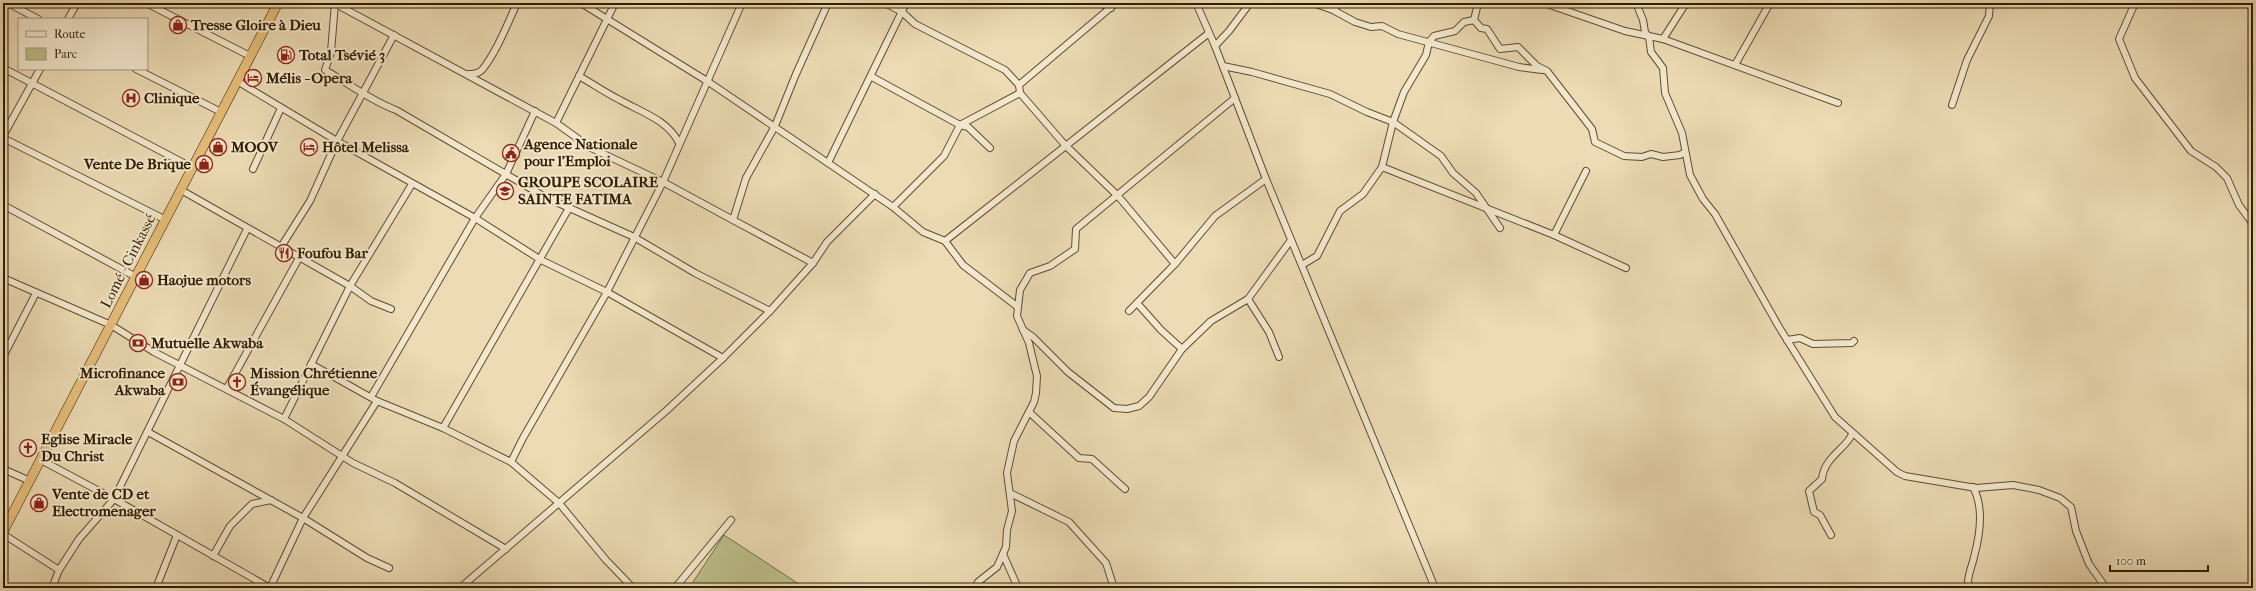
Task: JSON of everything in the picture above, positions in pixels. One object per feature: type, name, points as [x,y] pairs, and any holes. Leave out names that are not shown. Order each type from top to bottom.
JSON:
[{"type":"highway","name":"Lomé - Cinkassé","points":[[3,533],[278,3]]},
{"type":"street","points":[[8,3],[36,18]]},
{"type":"street","points":[[69,18],[77,3]]},
{"type":"street","points":[[146,3],[250,56]]},
{"type":"street","points":[[770,311],[695,273],[634,237],[546,197],[396,110],[381,104],[325,70],[331,52],[334,3],[535,111],[556,123],[591,148],[663,182],[813,263]]},
{"type":"street","points":[[466,74],[474,74],[481,70],[499,41],[517,3]]},
{"type":"street","points":[[581,3],[707,81],[775,126],[893,206],[923,232],[945,241],[963,265],[1018,307]]},
{"type":"street","points":[[556,123],[608,20],[615,3]]},
{"type":"street","points":[[733,220],[746,178],[775,126],[796,74],[828,3]]},
{"type":"street","points":[[885,3],[902,12],[915,24],[1005,70],[1019,85],[1020,93],[1065,146],[1118,196],[1175,264]]},
{"type":"street","points":[[828,163],[872,77],[906,3]]},
{"type":"street","points":[[1100,3],[1111,8]]},
{"type":"street","points":[[1019,85],[1116,3]]},
{"type":"street","points":[[1196,3],[1223,66],[1266,179],[1435,588]]},
{"type":"street","points":[[1215,46],[1229,31],[1250,3]]},
{"type":"street","points":[[1313,3],[1333,10],[1355,22],[1371,26],[1382,26],[1398,34],[1519,67],[1547,71]]},
{"type":"street","points":[[1333,10],[1340,3]]},
{"type":"street","points":[[1474,20],[1478,3]]},
{"type":"street","points":[[1544,3],[1625,31],[1663,39],[1838,103]]},
{"type":"street","points":[[1636,3],[1643,20],[1645,32],[1649,37],[1651,52],[1663,68],[1665,93],[1678,121],[1690,175],[1699,192],[1715,214],[1787,340],[1835,417],[1852,434],[1897,472],[1905,476],[1973,487],[1990,488],[2013,485],[2039,490],[2060,498],[2071,507],[2076,531],[2089,564],[2106,588]]},
{"type":"street","points":[[1663,39],[1686,3]]},
{"type":"street","points":[[1735,65],[1770,3]]},
{"type":"street","points":[[1952,105],[1967,60],[1989,16],[1990,3]]},
{"type":"street","points":[[2135,3],[2120,38],[2132,72],[2191,151],[2216,167],[2227,178],[2239,205],[2253,224]]},
{"type":"street","points":[[511,462],[522,438],[607,292],[663,182],[740,4]]},
{"type":"street","points":[[1302,265],[1317,256],[1340,211],[1362,194],[1382,167],[1393,122],[1404,92],[1426,55],[1429,42],[1434,36],[1455,31],[1464,22],[1474,20]]},
{"type":"street","points":[[1474,20],[1481,28],[1487,29],[1500,49],[1518,47],[1537,66],[1547,71],[1592,129],[1595,142],[1624,156],[1642,157],[1651,154],[1663,157],[1680,155],[1685,152]]},
{"type":"street","points":[[945,241],[1209,33]]},
{"type":"street","points":[[281,248],[310,201],[337,141],[394,35]]},
{"type":"street","points":[[1223,66],[1252,72],[1330,94],[1367,112],[1393,122],[1441,156],[1453,173],[1476,193],[1491,212],[1500,228]]},
{"type":"street","points":[[3,68],[33,82],[192,168]]},
{"type":"street","points":[[39,70],[3,137],[166,220]]},
{"type":"street","points":[[138,70],[221,112]]},
{"type":"street","points":[[579,76],[622,101],[650,114],[674,133],[679,143]]},
{"type":"street","points":[[872,77],[960,126],[968,127],[990,148]]},
{"type":"street","points":[[237,81],[337,141],[475,218],[541,260],[607,292],[723,358]]},
{"type":"street","points":[[893,206],[944,156],[960,126],[1020,93]]},
{"type":"street","points":[[975,588],[978,582],[997,568],[1006,547],[1007,530],[1012,512],[1007,473],[1014,441],[1034,402],[1037,376],[1029,343],[1016,316],[1020,290],[1030,273],[1050,266],[1075,249],[1076,230],[1235,98]]},
{"type":"street","points":[[253,169],[281,108]]},
{"type":"street","points":[[371,397],[475,218],[506,174],[535,111]]},
{"type":"street","points":[[1382,167],[1491,212],[1554,235],[1626,268]]},
{"type":"street","points":[[1554,235],[1586,171]]},
{"type":"street","points":[[1129,311],[1175,264],[1215,216],[1266,179]]},
{"type":"street","points":[[284,419],[350,286],[412,184]]},
{"type":"street","points":[[181,190],[247,229],[350,286],[370,301],[391,309]]},
{"type":"street","points":[[460,588],[666,411],[723,358],[770,311],[813,263],[827,242],[875,194]]},
{"type":"street","points":[[3,205],[136,277]]},
{"type":"street","points":[[444,428],[541,260],[569,208]]},
{"type":"street","points":[[52,588],[59,570],[79,539],[114,499],[247,229]]},
{"type":"street","points":[[1023,330],[1033,337],[1068,372],[1114,408],[1128,409],[1139,406],[1149,397],[1182,349],[1211,321],[1248,299],[1291,240]]},
{"type":"street","points":[[227,388],[299,258]]},
{"type":"street","points":[[3,278],[111,326],[154,352],[227,388],[284,419],[353,463],[396,483],[506,549]]},
{"type":"street","points":[[3,357],[36,293]]},
{"type":"street","points":[[1248,299],[1268,332],[1279,356]]},
{"type":"street","points":[[1137,303],[1161,330],[1182,349]]},
{"type":"street","points":[[1787,340],[1800,338],[1814,344],[1852,343],[1854,341]]},
{"type":"street","points":[[311,364],[377,401],[444,428],[511,462],[558,503],[606,560],[633,588]]},
{"type":"street","points":[[41,460],[114,499],[270,588],[303,518],[377,401]]},
{"type":"street","points":[[1029,412],[1079,458],[1092,459],[1125,489]]},
{"type":"street","points":[[148,432],[303,518],[367,558],[389,568]]},
{"type":"street","points":[[1832,535],[1820,515],[1814,512],[1809,491],[1822,479],[1823,471],[1826,466],[1843,444],[1850,440],[1852,434]]},
{"type":"street","points":[[3,469],[30,481]]},
{"type":"street","points":[[1972,588],[1968,583],[1968,572],[1974,558],[1980,510],[1978,496],[1973,487]]},
{"type":"street","points":[[1010,493],[1069,522],[1106,563],[1112,587]]},
{"type":"street","points":[[214,556],[230,526],[252,504],[271,500]]},
{"type":"street","points":[[675,588],[731,520]]},
{"type":"street","points":[[3,533],[59,570]]},
{"type":"street","points":[[156,588],[177,535]]},
{"type":"street","points":[[1003,554],[1018,588]]},
{"type":"green space","points":[[724,535],[805,588],[689,588]]},
{"type":"place","name":"Tresse Gloire à Dieu","points":[[178,25]]},
{"type":"place","name":"Total Tsévié 3","points":[[286,55]]},
{"type":"place","name":"Mélis - Opera","points":[[253,78]]},
{"type":"place","name":"Clinique","points":[[131,98]]},
{"type":"place","name":"MOOV","points":[[218,147]]},
{"type":"place","name":"Hôtel Melissa","points":[[309,147]]},
{"type":"place","name":"Agence Nationale pour l'Emploi","points":[[511,153]]},
{"type":"place","name":"Vente De Brique","points":[[204,164]]},
{"type":"place","name":"GROUPE SCOLAIRE SAINTE FATIMA","points":[[505,191]]},
{"type":"place","name":"Foufou Bar","points":[[284,253]]},
{"type":"place","name":"Haojue motors","points":[[144,280]]},
{"type":"place","name":"Mutuelle Akwaba","points":[[138,343]]},
{"type":"place","name":"Microfinance Akwaba","points":[[178,382]]},
{"type":"place","name":"Mission Chrétienne Évangélique","points":[[237,382]]},
{"type":"place","name":"Eglise Miracle Du Christ","points":[[28,448]]},
{"type":"place","name":"Vente de CD et Electromenager","points":[[39,503]]}]
